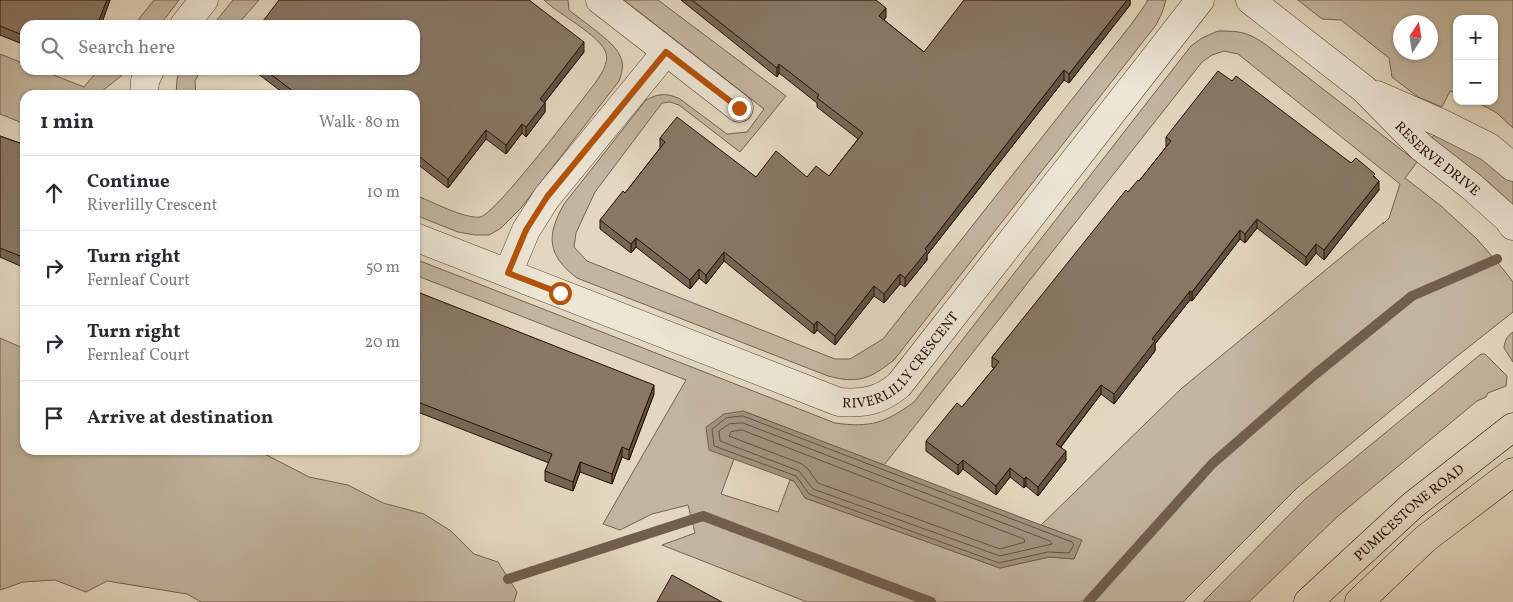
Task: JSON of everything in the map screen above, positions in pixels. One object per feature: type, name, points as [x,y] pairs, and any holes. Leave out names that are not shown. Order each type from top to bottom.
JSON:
[{"type":"main road","name":"PUMICESTONE ROAD","points":[[1308,602],[1413,506],[1513,427]]},
{"type":"main road","points":[[1358,602],[1425,540],[1513,472]]},
{"type":"street","points":[[188,20],[204,0]]},
{"type":"street","points":[[600,0],[739,108]]},
{"type":"street","name":"RIVERLILLY CRESCENT","points":[[420,239],[839,402],[855,403],[887,395],[899,385],[923,355],[1200,0]]},
{"type":"street","name":"RESERVE DRIVE","points":[[1250,0],[1364,89],[1422,148],[1471,186],[1508,219],[1513,226]]},
{"type":"street","points":[[508,273],[526,230],[547,197],[666,52]]},
{"type":"street","points":[[144,90],[148,75]]},
{"type":"street","name":"RESERVE DRIVE","points":[[1364,89],[1441,123],[1489,147],[1513,167]]},
{"type":"shaded area","points":[[154,0],[179,0],[164,20],[138,20]]},
{"type":"shaded area","points":[[233,0],[259,0],[241,20],[217,20]]},
{"type":"shaded area","points":[[544,0],[568,0],[569,10],[597,31],[616,49],[622,61],[619,81],[521,208],[501,228],[489,235],[475,235],[458,232],[420,217],[420,197],[473,217],[480,217],[489,211],[538,156],[600,76],[607,57],[602,46],[587,32]]},
{"type":"shaded area","points":[[624,0],[658,0],[786,96],[740,152],[679,105],[670,102],[662,103],[595,192],[576,233],[574,247],[587,261],[835,359],[850,359],[883,339],[1133,22],[1147,0],[1166,0],[1156,25],[894,360],[870,376],[848,380],[828,376],[577,278],[567,270],[555,253],[552,235],[558,215],[564,204],[646,100],[663,95],[680,99],[727,134],[747,132],[764,109]]},
{"type":"shaded area","points":[[1298,0],[1513,0],[1513,128],[1497,113],[1482,105],[1498,105],[1498,15],[1453,15],[1453,92],[1450,91],[1442,107],[1418,97],[1392,77],[1389,58],[1341,20],[1322,19]]},
{"type":"shaded area","points":[[1218,31],[1243,33],[1259,40],[1417,162],[1405,178],[1441,206],[1477,239],[1503,269],[1513,282],[1513,312],[1297,488],[1183,602],[807,602],[662,545],[695,533],[688,505],[652,514],[620,530],[603,524],[686,380],[420,277],[420,261],[835,423],[858,425],[877,422],[894,415],[914,402],[1191,46],[1202,38]],"holes":[[[1224,51],[1238,54],[1400,184],[1389,218],[1383,224],[1384,222],[1182,388],[1041,525],[1081,540],[1074,559],[1049,557],[1000,568],[805,498],[794,481],[790,480],[778,512],[721,494],[734,459],[743,411],[884,465],[1202,62],[1212,55]]]},
{"type":"shaded area","points":[[0,54],[20,62],[20,75],[54,75],[84,87],[94,75],[122,75],[104,90],[20,90],[20,122],[0,114]]},
{"type":"shaded area","points":[[178,75],[198,75],[195,81],[196,90],[176,90]]},
{"type":"shaded area","points":[[1436,131],[1489,162],[1513,181],[1513,206],[1484,179],[1431,140]]},
{"type":"shaded area","points":[[1513,332],[1513,362],[1504,348],[1507,338]]},
{"type":"shaded area","points":[[0,338],[20,347],[20,455],[267,455],[309,477],[348,485],[383,503],[424,514],[451,531],[474,554],[498,562],[517,592],[514,602],[201,602],[187,594],[107,581],[86,592],[55,580],[23,582],[0,590]]},
{"type":"shaded area","points":[[1481,354],[1485,354],[1507,376],[1506,386],[1488,393],[1486,397],[1477,401],[1338,516],[1249,602],[1203,602],[1305,499]]},
{"type":"water","points":[[743,411],[1082,540],[1074,559],[1049,557],[1000,568],[805,498],[794,481],[709,450],[706,427],[724,414]]},
{"type":"building","points":[[0,0],[107,0],[99,20],[20,20],[20,34],[0,26]]},
{"type":"building","points":[[279,0],[529,0],[584,42],[540,99],[545,103],[526,127],[522,124],[506,145],[486,130],[448,179],[420,157],[420,90],[291,90],[272,75],[420,75],[420,20],[264,20]]},
{"type":"building","points":[[692,0],[876,0],[886,8],[879,16],[924,52],[964,0],[1127,0],[1069,74],[1064,70],[925,249],[927,251],[905,278],[900,274],[884,294],[874,286],[835,336],[817,321],[814,325],[724,252],[706,275],[699,269],[690,280],[636,238],[631,244],[600,220],[623,191],[625,193],[665,142],[660,138],[677,117],[756,177],[776,151],[807,177],[816,166],[829,176],[863,133],[817,98],[819,95],[779,64],[777,68]]},
{"type":"building","points":[[1218,71],[1232,81],[1236,76],[1351,163],[1356,158],[1375,174],[1373,176],[1379,181],[1324,250],[1316,244],[1306,257],[1257,219],[1245,234],[1240,230],[1192,292],[1190,291],[1152,339],[1155,341],[1114,394],[1101,385],[1056,444],[1066,451],[1038,487],[1026,477],[1024,479],[1010,468],[996,486],[963,460],[958,465],[926,441],[957,403],[962,407],[999,362],[992,357],[1126,190],[1128,192],[1139,181],[1171,141],[1166,137]]},
{"type":"building","points":[[0,136],[20,143],[20,256],[0,248]]},
{"type":"building","points":[[420,293],[654,385],[629,450],[622,447],[612,474],[580,462],[573,482],[545,471],[552,454],[420,403]]},
{"type":"building","points":[[672,575],[722,602],[657,602]]},
{"type":"waterway","points":[[1088,602],[1212,464],[1313,376],[1412,296],[1497,259]]},
{"type":"waterway","points":[[508,579],[703,516],[931,602]]},
{"type":"route","points":[[560,293],[508,273],[526,230],[547,197],[666,52],[739,108]]}]
